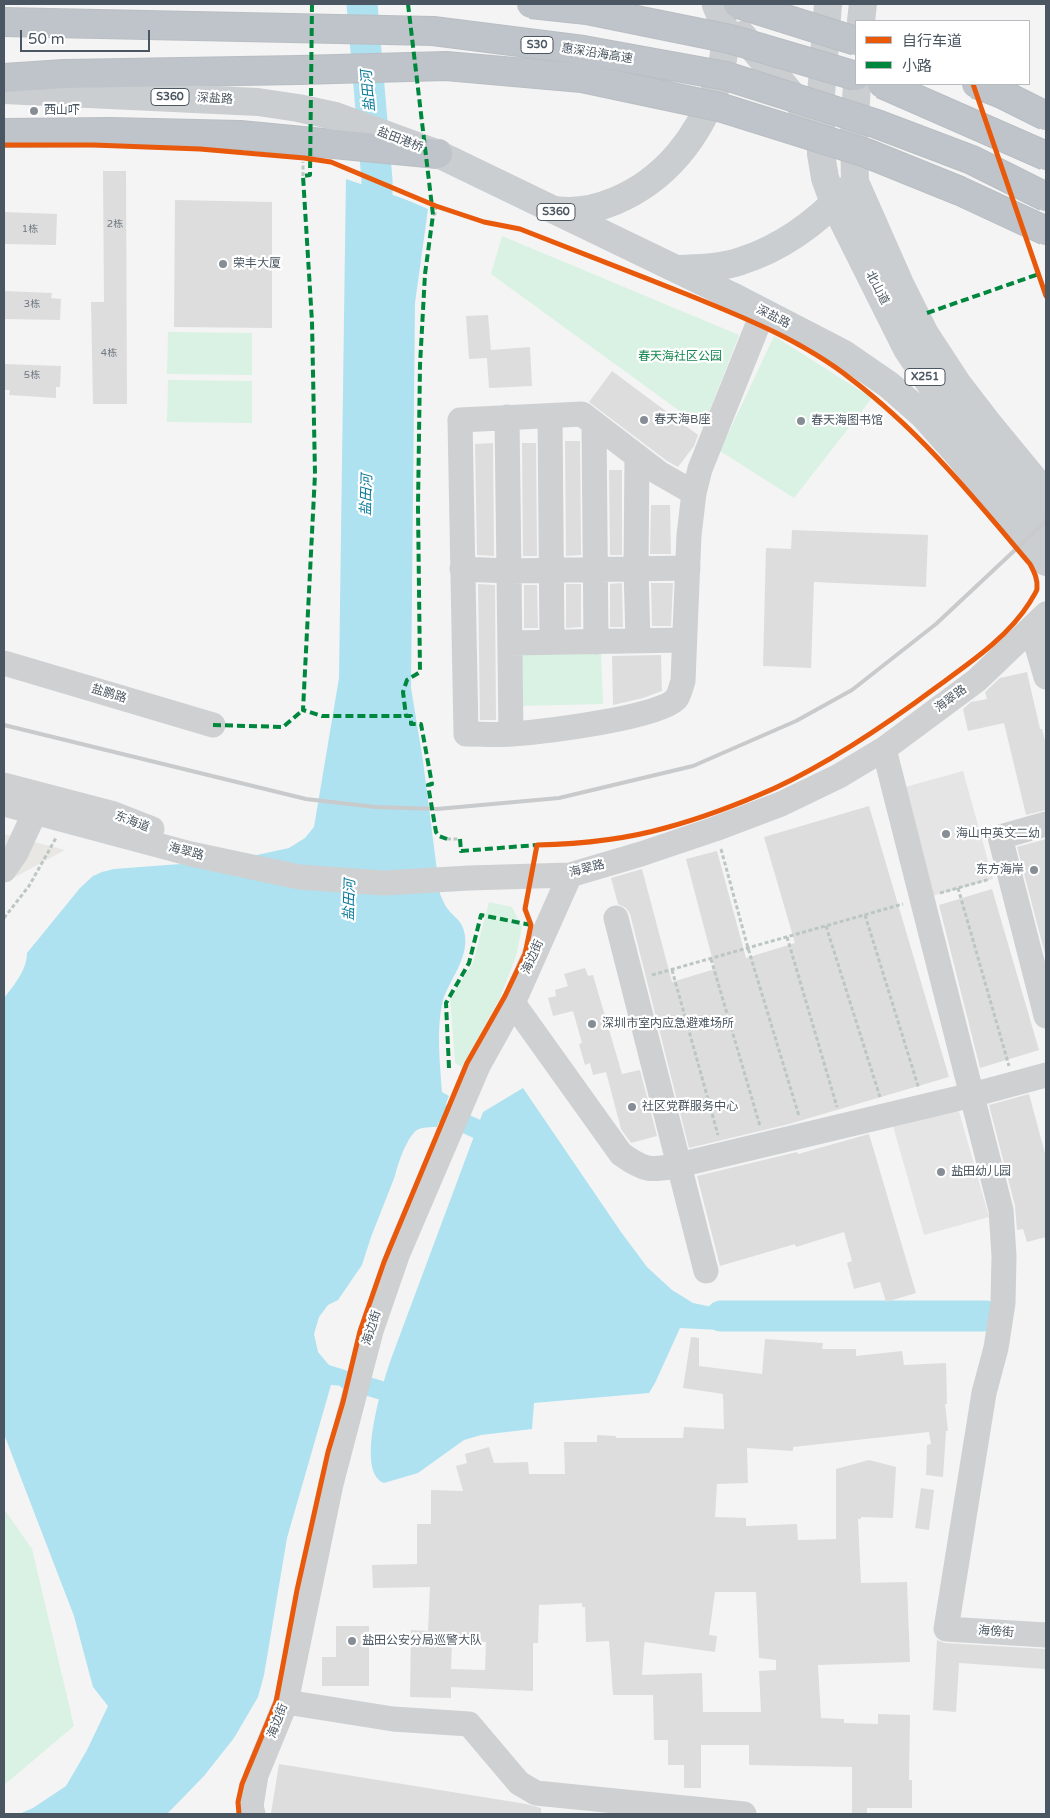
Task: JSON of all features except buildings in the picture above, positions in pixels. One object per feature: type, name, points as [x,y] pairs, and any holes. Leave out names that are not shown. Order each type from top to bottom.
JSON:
[{"type":"highway","points":[[531,4],[587,10],[730,39],[855,76]]},
{"type":"highway","points":[[723,4],[855,41]]},
{"type":"highway","name":"惠深沿海高速","points":[[4,22],[432,31],[583,50],[735,79],[920,140],[972,160],[1046,197]]},
{"type":"highway","points":[[4,78],[83,73],[446,66],[582,78],[719,108],[866,153],[960,190],[1046,231]]},
{"type":"highway","points":[[884,85],[1046,156]]},
{"type":"highway","points":[[979,85],[1002,94],[1046,116]]},
{"type":"highway","points":[[4,133],[195,133],[323,151],[438,154]]},
{"type":"main road","points":[[675,269],[740,262],[765,251],[791,237],[818,217],[855,182],[846,165],[820,128],[723,4]]},
{"type":"main road","points":[[550,209],[572,212],[590,210],[609,204],[641,188],[667,168],[678,156],[695,131],[707,108],[721,70],[725,49],[723,4]]},
{"type":"main road","name":"北山道","points":[[828,4],[822,64],[820,128],[821,154],[825,178],[834,203],[907,349],[939,398],[1046,531]]},
{"type":"main road","points":[[862,20],[863,4]]},
{"type":"main road","name":"北山道","points":[[857,85],[854,133],[855,182],[900,284],[925,334],[957,383],[1046,494]]},
{"type":"main road","name":"深盐路","points":[[4,90],[258,102],[335,116]]},
{"type":"main road","name":"盐田港桥","points":[[335,116],[438,154]]},
{"type":"main road","name":"深盐路","points":[[438,154],[763,312],[844,354],[889,385],[923,415],[957,453],[1046,562]]},
{"type":"main road","points":[[923,415],[994,467]]},
{"type":"street","points":[[694,493],[659,473],[582,414],[460,420],[466,734],[511,734],[612,721],[652,711],[677,698],[683,681],[688,568],[694,493],[700,469],[763,312]]},
{"type":"street","points":[[550,416],[552,642]]},
{"type":"street","points":[[508,417],[511,734]]},
{"type":"street","points":[[594,423],[596,642]]},
{"type":"street","points":[[637,456],[636,569],[638,641]]},
{"type":"street","points":[[462,569],[509,571],[688,568]]},
{"type":"street","points":[[1039,621],[1046,677]]},
{"type":"street","name":"海翠路","points":[[4,786],[66,811],[191,854],[299,877],[384,884],[469,878],[570,875],[715,829],[782,804],[839,776],[884,749],[977,680],[1039,621]]},
{"type":"street","points":[[510,644],[684,640]]},
{"type":"street","name":"盐鹏路","points":[[4,663],[214,725]]},
{"type":"street","points":[[884,749],[972,1095]]},
{"type":"street","name":"海翠路","points":[[4,804],[35,812],[66,811]]},
{"type":"street","points":[[4,870],[16,853],[35,812]]},
{"type":"street","points":[[1046,824],[1000,837],[1046,1016]]},
{"type":"street","name":"海边街","points":[[252,1810],[256,1775],[286,1702],[330,1484],[370,1331],[398,1253],[465,1095],[478,1066],[513,1003],[570,875]]},
{"type":"street","points":[[616,918],[706,1271]]},
{"type":"street","points":[[513,1003],[621,1154],[640,1167],[660,1169],[679,1165],[972,1095],[1046,1075]]},
{"type":"street","name":"海傍街","points":[[972,1095],[1001,1210],[1004,1256],[1003,1303],[996,1348],[984,1393],[946,1629],[1046,1635]]},
{"type":"street","points":[[286,1702],[393,1719],[469,1724],[519,1783],[536,1793],[744,1814]]},
{"type":"path","points":[[303,176],[301,157],[323,151]]},
{"type":"path","points":[[427,202],[444,209]]},
{"type":"path","points":[[433,215],[435,214],[436,206]]},
{"type":"path","points":[[4,918],[29,886],[66,811]]},
{"type":"path","points":[[715,829],[748,948],[805,1135]]},
{"type":"path","points":[[447,839],[460,839]]},
{"type":"path","points":[[632,981],[1010,874]]},
{"type":"path","points":[[958,888],[1014,1084]]},
{"type":"path","points":[[865,915],[924,1106]]},
{"type":"path","points":[[826,926],[885,1115]]},
{"type":"path","points":[[786,937],[843,1126]]},
{"type":"path","points":[[711,959],[766,1144]]},
{"type":"path","points":[[672,970],[724,1154]]},
{"type":"shaded area","name":"海山中英文二幼","points":[[963,771],[993,879],[929,897],[898,789]]},
{"type":"shaded area","points":[[4,834],[65,850],[4,883]]},
{"type":"shaded area","name":"盐田幼儿园","points":[[958,1108],[989,1217],[924,1235],[893,1126]]},
{"type":"green space","name":"春天海社区公园","points":[[502,236],[739,335],[703,428],[491,274]]},
{"type":"green space","points":[[168,332],[252,333],[252,375],[167,374]]},
{"type":"green space","points":[[774,336],[872,398],[794,498],[720,451]]},
{"type":"green space","points":[[168,380],[252,381],[252,423],[167,422]]},
{"type":"green space","points":[[601,648],[603,704],[517,706],[515,650]]},
{"type":"green space","points":[[489,902],[512,907],[522,927],[516,956],[500,998],[462,1067],[455,1063],[450,998],[473,963]]},
{"type":"green space","points":[[4,1509],[32,1549],[74,1726],[4,1785]]},
{"type":"water","points":[[346,174],[428,209],[415,303],[411,688],[423,761],[440,894],[447,908],[461,923],[465,936],[464,953],[446,992],[441,1011],[439,1046],[442,1092],[449,1096],[437,1127],[417,1130],[406,1144],[362,1265],[338,1300],[328,1305],[319,1317],[314,1334],[318,1352],[329,1365],[345,1370],[348,1373],[345,1386],[331,1385],[287,1538],[264,1675],[258,1697],[234,1738],[204,1776],[167,1814],[19,1814],[33,1808],[66,1786],[87,1750],[108,1706],[93,1687],[74,1616],[4,1434],[4,998],[16,983],[25,965],[27,953],[80,888],[93,876],[114,869],[234,860],[289,848],[305,838],[314,827],[339,678]]},
{"type":"water","points":[[523,1088],[647,1267],[672,1290],[693,1303],[722,1309],[720,1330],[680,1328],[649,1393],[534,1403],[532,1429],[481,1435],[464,1440],[418,1473],[384,1483],[378,1480],[373,1469],[371,1455],[374,1420],[391,1359],[483,1112]]},
{"type":"pier","points":[[345,172],[347,172],[428,207],[343,178]]},
{"type":"waterway","name":"盐田河","points":[[362,4],[377,180],[377,229]]},
{"type":"waterway","points":[[442,1113],[477,1129]]},
{"type":"waterway","points":[[721,1316],[986,1316]]},
{"type":"waterway","points":[[347,1380],[380,1390]]},
{"type":"railway","points":[[4,725],[306,799],[375,807],[437,809],[559,798],[693,766],[796,721],[852,690],[936,624],[1046,521]]},
{"type":"marked path","points":[[312,4],[310,175],[303,176],[312,322],[315,474],[303,710],[322,716],[406,716]]},
{"type":"marked path","points":[[408,4],[433,215],[425,274],[420,365],[418,507],[420,672],[407,680],[403,692],[406,716],[411,716],[411,724],[421,724],[432,784],[428,785],[436,832],[439,836],[447,839]]},
{"type":"marked path","points":[[927,313],[1039,274]]},
{"type":"marked path","points":[[213,725],[283,727],[303,710]]},
{"type":"marked path","points":[[460,839],[461,851],[537,845]]},
{"type":"marked path","points":[[449,1068],[446,1003],[469,963],[481,915],[531,925]]},
{"type":"cycle path","points":[[973,85],[1046,296]]},
{"type":"cycle path","points":[[4,145],[93,145],[200,149],[331,162],[436,206],[484,222],[520,229],[729,312],[793,341],[832,365],[876,399],[923,443],[967,490],[1030,564],[1037,582],[1036,592],[1030,602],[1000,638],[919,700],[879,728],[818,766],[761,794],[679,824],[633,836],[602,841],[537,845],[525,909],[531,925],[525,954],[505,996],[467,1063],[384,1262],[360,1331],[343,1402],[328,1452],[297,1590],[276,1702],[242,1784],[238,1802],[239,1814]]},
{"type":"place","name":"西山吓","points":[[34,111]]},
{"type":"place","name":"荣丰大厦","points":[[223,264]]},
{"type":"place","name":"春天海B座","points":[[644,420]]},
{"type":"place","name":"春天海图书馆","points":[[801,421]]},
{"type":"place","name":"海山中英文二幼","points":[[946,834]]},
{"type":"place","name":"东方海岸","points":[[1034,870]]},
{"type":"place","name":"深圳市室内应急避难场所","points":[[592,1024]]},
{"type":"place","name":"社区党群服务中心","points":[[632,1107]]},
{"type":"place","name":"盐田幼儿园","points":[[941,1172]]},
{"type":"place","name":"盐田公安分局巡警大队","points":[[352,1641]]}]
